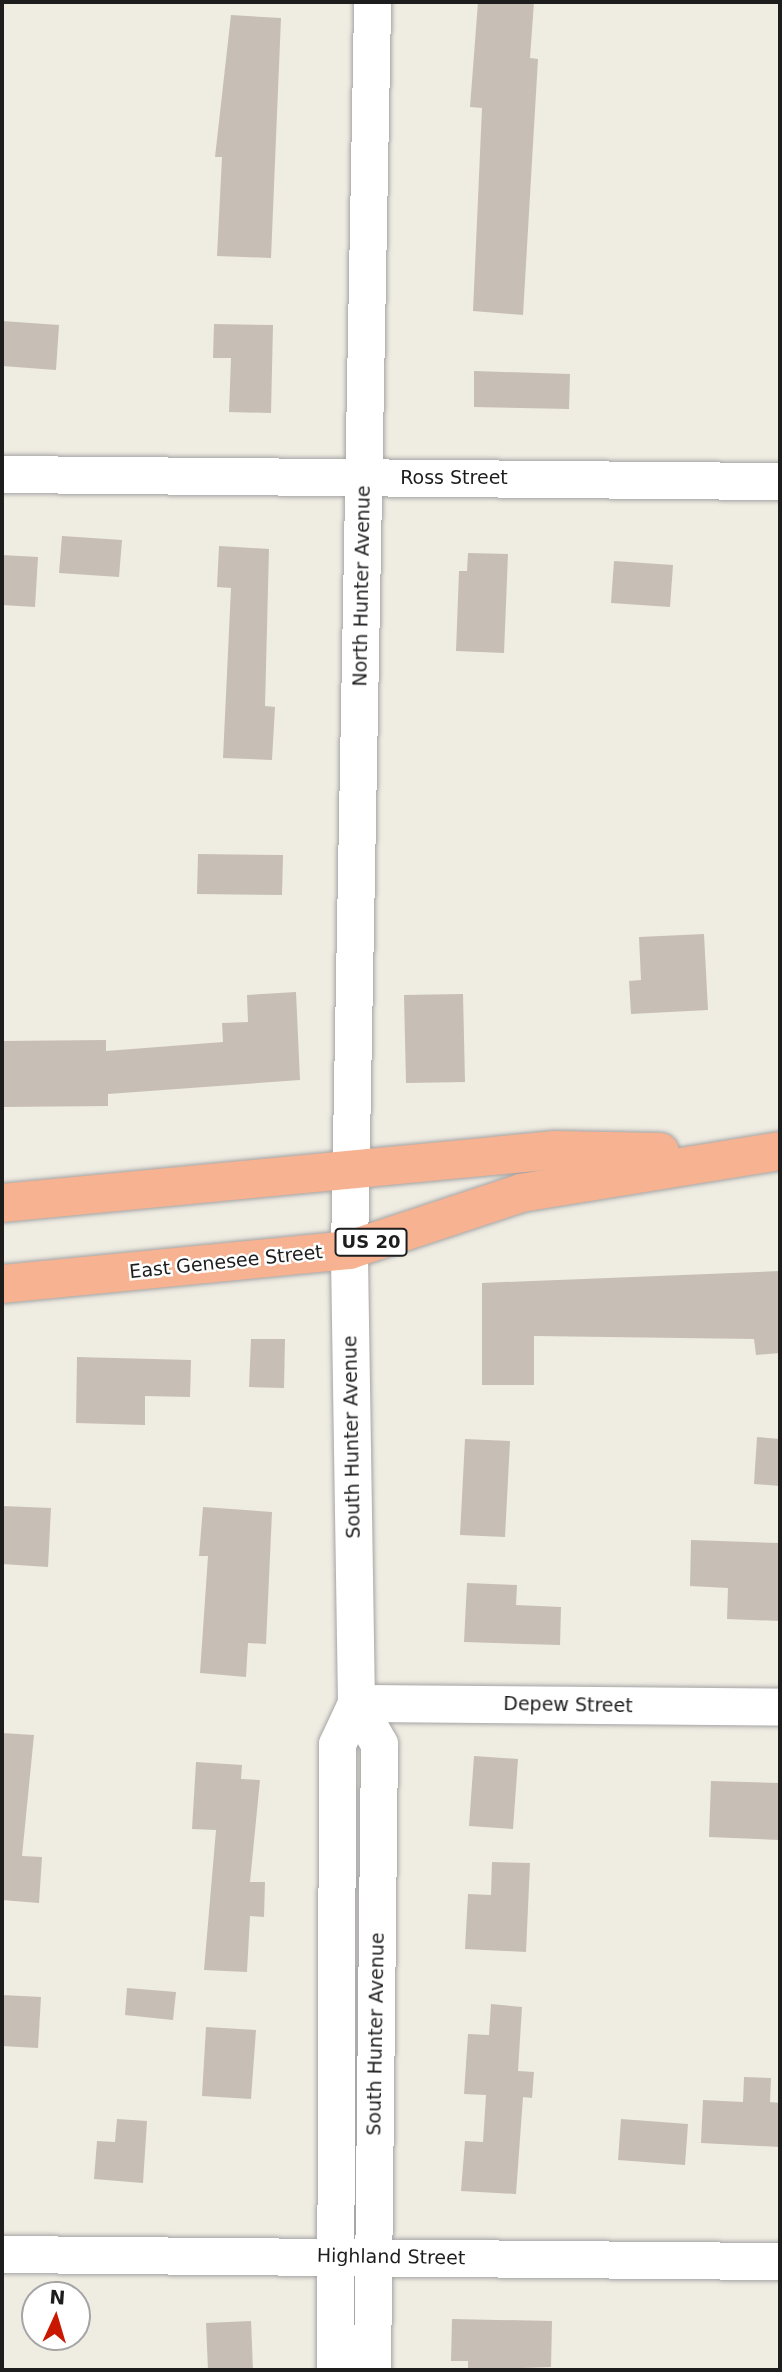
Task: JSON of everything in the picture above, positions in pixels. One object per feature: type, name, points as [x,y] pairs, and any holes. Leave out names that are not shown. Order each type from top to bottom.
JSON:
[{"type":"highway","name":"East Genesee Street","points":[[2,1203],[555,1150],[732,1154],[780,1151]]},
{"type":"highway","name":"East Genesee Street","points":[[2,1284],[349,1250],[521,1193],[732,1154]]},
{"type":"street","name":"North Hunter Avenue","points":[[350,1171],[372,2]]},
{"type":"street","name":"Ross Street","points":[[2,474],[780,481]]},
{"type":"street","name":"South Hunter Avenue","points":[[335,2370],[337,1744],[356,1703],[350,1171]]},
{"type":"street","name":"South Hunter Avenue","points":[[356,1703],[379,1744],[372,2370]]},
{"type":"street","name":"Depew Street","points":[[356,1703],[780,1707]]},
{"type":"street","name":"Highland Street","points":[[2,2254],[780,2261]]},
{"type":"building","points":[[478,2],[534,2],[530,58],[538,59],[523,315],[473,311],[482,108],[470,107]]},
{"type":"building","points":[[231,15],[281,18],[271,258],[217,256],[222,157],[215,157]]},
{"type":"building","points":[[2,321],[59,325],[56,370],[2,366]]},
{"type":"building","points":[[214,324],[273,325],[271,413],[229,412],[231,358],[213,358]]},
{"type":"building","points":[[474,371],[570,374],[569,409],[474,407]]},
{"type":"building","points":[[62,536],[122,540],[119,577],[59,573]]},
{"type":"building","points":[[219,546],[269,549],[265,706],[275,707],[272,760],[223,758],[231,588],[217,587]]},
{"type":"building","points":[[468,553],[508,554],[504,653],[456,651],[459,571],[467,571]]},
{"type":"building","points":[[2,555],[38,557],[35,607],[2,605]]},
{"type":"building","points":[[614,561],[673,565],[670,607],[611,603]]},
{"type":"building","points":[[198,854],[283,855],[282,895],[197,894]]},
{"type":"building","points":[[704,934],[708,1010],[631,1014],[629,981],[641,980],[639,937]]},
{"type":"building","points":[[296,992],[300,1080],[108,1094],[108,1106],[2,1107],[2,1041],[106,1040],[106,1051],[223,1042],[222,1023],[248,1022],[247,995]]},
{"type":"building","points":[[463,994],[465,1082],[406,1083],[404,995]]},
{"type":"building","points":[[780,1271],[780,1353],[756,1355],[754,1339],[534,1336],[534,1385],[482,1385],[482,1283]]},
{"type":"building","points":[[251,1339],[285,1339],[284,1388],[249,1387]]},
{"type":"building","points":[[77,1357],[191,1360],[190,1397],[145,1396],[145,1425],[76,1423]]},
{"type":"building","points":[[757,1437],[780,1439],[780,1486],[754,1484]]},
{"type":"building","points":[[465,1439],[510,1441],[505,1537],[460,1535]]},
{"type":"building","points":[[2,1506],[51,1508],[48,1567],[2,1564]]},
{"type":"building","points":[[203,1507],[272,1512],[266,1644],[248,1643],[246,1677],[200,1673],[208,1556],[199,1556]]},
{"type":"building","points":[[691,1540],[780,1543],[780,1621],[727,1619],[728,1588],[690,1586]]},
{"type":"building","points":[[467,1583],[517,1585],[516,1605],[561,1607],[560,1645],[464,1642]]},
{"type":"building","points":[[2,1733],[34,1735],[22,1856],[42,1857],[39,1903],[2,1900]]},
{"type":"building","points":[[474,1756],[518,1759],[513,1829],[469,1826]]},
{"type":"building","points":[[196,1762],[242,1765],[241,1779],[260,1780],[250,1882],[265,1882],[264,1917],[250,1916],[247,1972],[204,1970],[216,1830],[192,1829]]},
{"type":"building","points":[[711,1781],[780,1783],[780,1840],[709,1837]]},
{"type":"building","points":[[492,1862],[530,1863],[526,1952],[465,1949],[468,1894],[491,1895]]},
{"type":"building","points":[[127,1988],[176,1992],[173,2020],[125,2015]]},
{"type":"building","points":[[2,1995],[41,1997],[38,2048],[2,2046]]},
{"type":"building","points":[[491,2004],[522,2007],[518,2071],[534,2072],[532,2098],[523,2097],[516,2194],[461,2191],[465,2141],[483,2142],[486,2095],[464,2094],[468,2034],[489,2035]]},
{"type":"building","points":[[206,2027],[256,2030],[251,2099],[202,2096]]},
{"type":"building","points":[[744,2077],[771,2078],[770,2102],[780,2103],[780,2147],[701,2143],[703,2100],[743,2102]]},
{"type":"building","points":[[117,2119],[147,2121],[143,2183],[94,2179],[97,2141],[115,2142]]},
{"type":"building","points":[[621,2119],[688,2124],[685,2165],[618,2160]]},
{"type":"building","points":[[452,2319],[552,2321],[551,2367],[468,2370],[468,2361],[451,2361]]},
{"type":"building","points":[[251,2321],[253,2370],[208,2370],[206,2323]]}]
